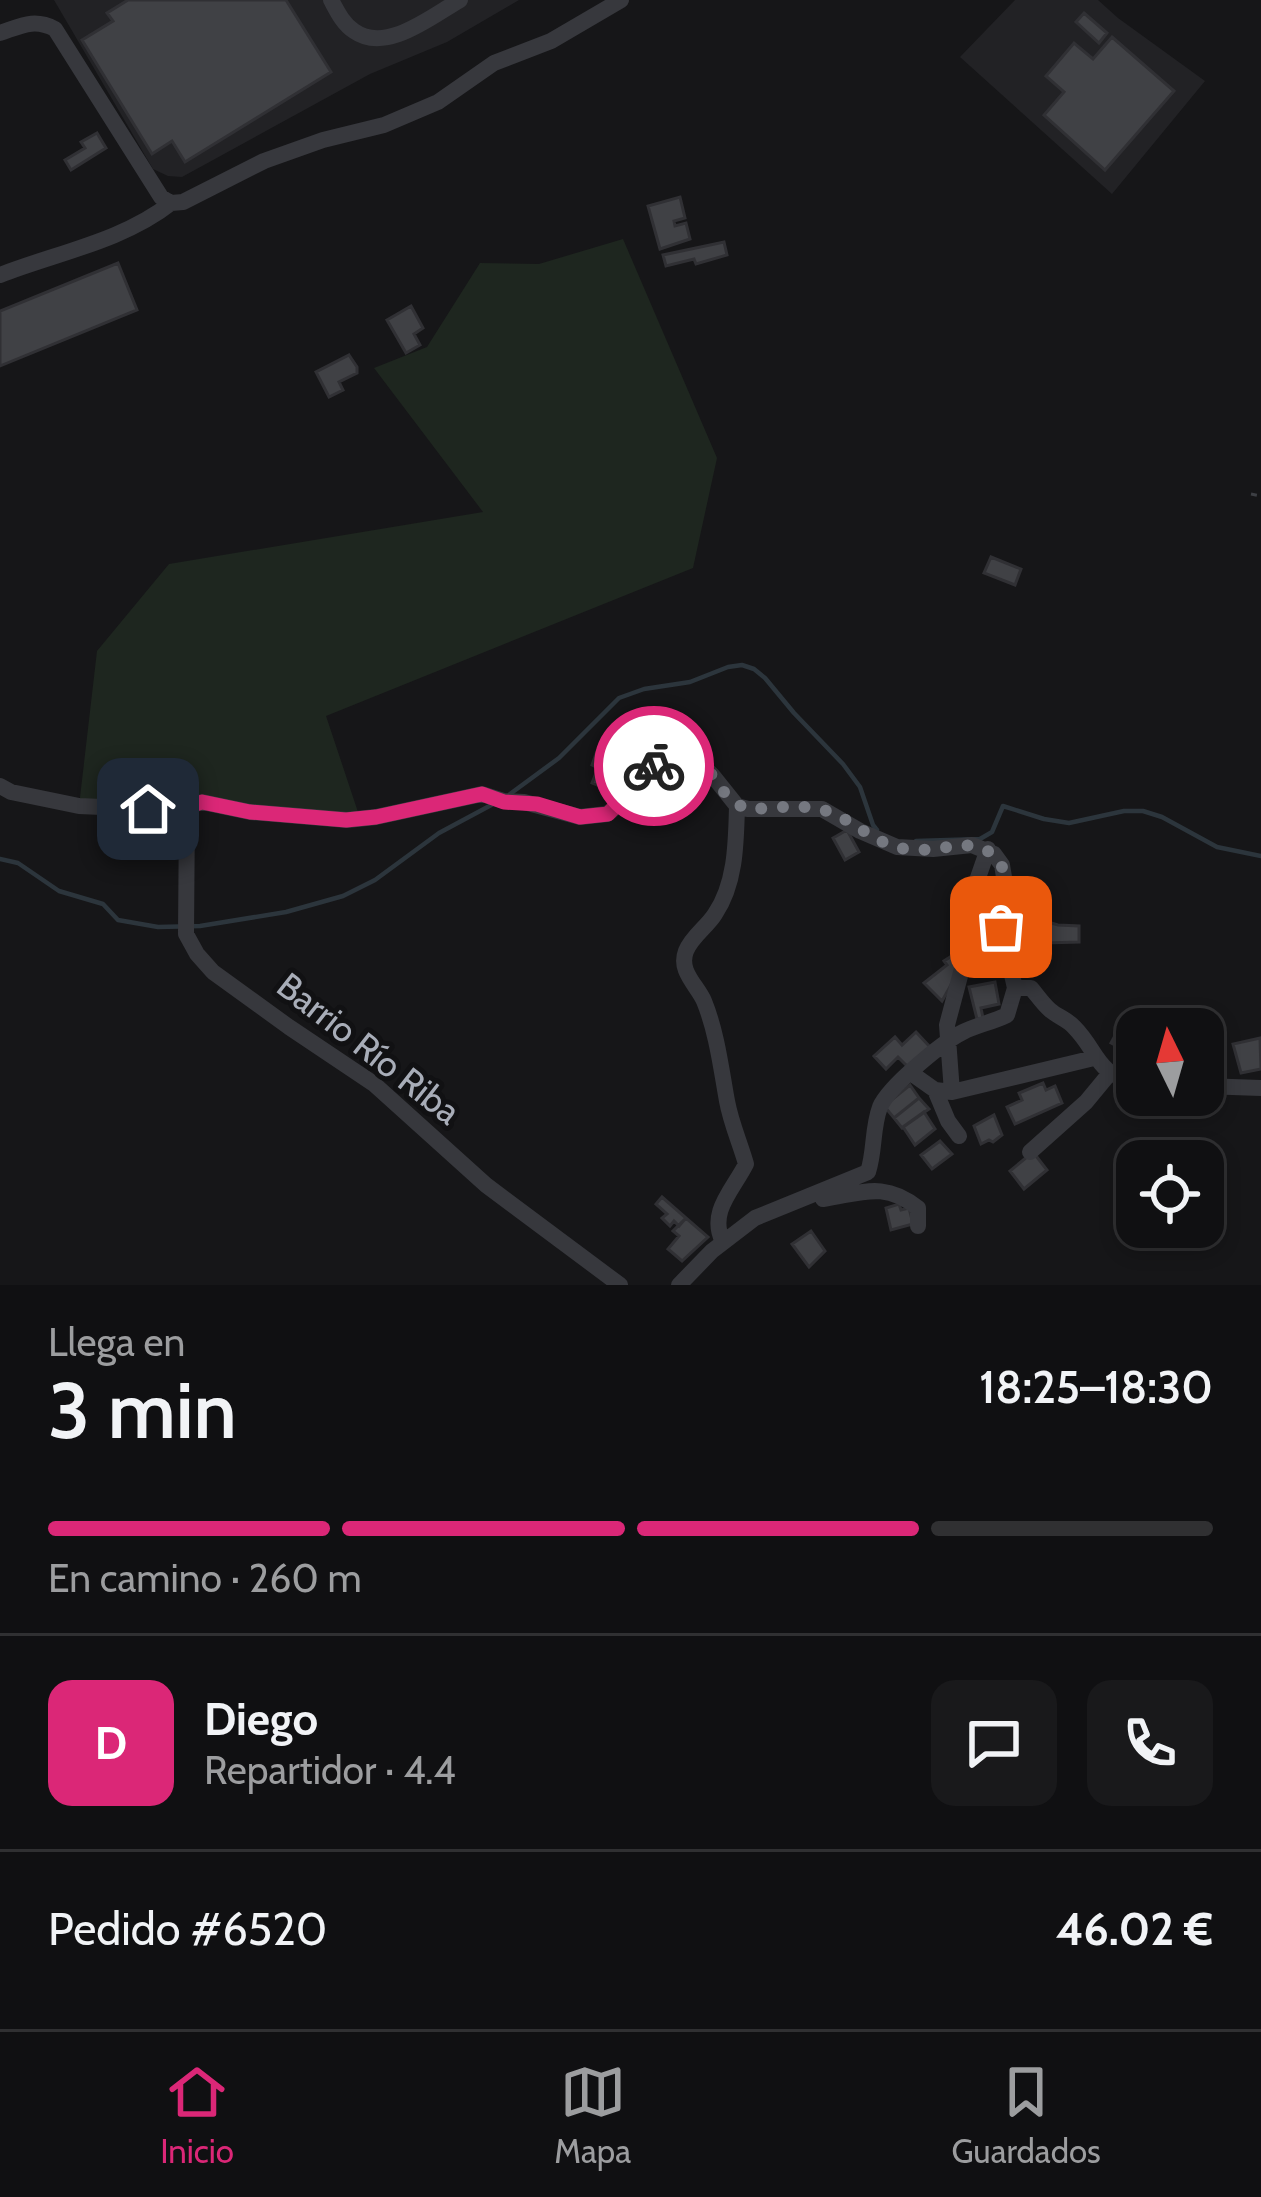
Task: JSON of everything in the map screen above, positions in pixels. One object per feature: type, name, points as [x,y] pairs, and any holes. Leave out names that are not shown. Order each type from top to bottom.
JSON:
[{"type":"street","points":[[331,0],[358,35],[378,39],[396,36],[460,0]]},
{"type":"street","points":[[0,274],[102,238],[284,154],[384,125],[438,102],[494,63],[551,41],[621,0]]},
{"type":"street","points":[[0,33],[26,23],[41,22],[55,29],[160,197],[171,203]]},
{"type":"street","points":[[0,786],[79,806],[148,809],[202,802],[250,812],[346,820],[482,794],[580,817],[608,814],[649,768],[690,757],[713,776],[736,806],[822,809],[880,841],[912,850],[972,845],[988,849],[1002,865],[1001,927],[1015,988],[1007,1015],[957,1035],[891,1089],[874,1126],[868,1172],[755,1218],[679,1285]]},
{"type":"street","points":[[723,1242],[716,1229],[717,1218],[746,1164],[703,999],[685,963],[686,951],[716,914],[726,892],[734,856],[736,806]]},
{"type":"street","name":"Barrio Río Riba","points":[[187,807],[185,926],[197,954],[213,972],[374,1084],[486,1186],[620,1285]]},
{"type":"street","points":[[959,1136],[948,1121],[944,1091],[950,1010],[972,931],[972,895],[988,849]]},
{"type":"street","points":[[1015,988],[1031,988],[1054,1014],[1070,1021],[1094,1058],[1116,1076]]},
{"type":"street","points":[[911,1073],[944,1091],[1094,1058]]},
{"type":"street","points":[[1030,1152],[1086,1102],[1110,1073]]},
{"type":"street","points":[[1224,1087],[1261,1088]]},
{"type":"street","points":[[811,1196],[820,1199],[885,1190],[918,1208],[918,1226]]},
{"type":"path","points":[[1251,494],[1261,496]]},
{"type":"shaded area","points":[[54,0],[519,0],[447,42],[370,74],[182,177],[153,169]]},
{"type":"shaded area","points":[[1015,0],[1098,0],[1205,81],[1112,194],[960,57]]},
{"type":"shaded area","points":[[623,239],[717,458],[693,568],[326,716],[360,818],[202,802],[79,806],[97,651],[169,564],[483,512],[374,368],[427,347],[480,263],[539,264]]},
{"type":"building","points":[[128,0],[286,0],[331,72],[185,162],[172,141],[152,154],[82,40],[113,21],[107,13]]},
{"type":"building","points":[[1084,13],[1107,33],[1099,43],[1076,22]]},
{"type":"building","points":[[1112,37],[1174,91],[1105,170],[1044,115],[1064,92],[1046,76],[1074,43],[1093,59]]},
{"type":"building","points":[[97,133],[106,148],[71,170],[65,160],[85,148],[81,142]]},
{"type":"building","points":[[680,197],[685,218],[674,221],[675,226],[686,223],[690,239],[660,249],[648,206]]},
{"type":"building","points":[[724,242],[727,255],[666,266],[663,255]]},
{"type":"building","points":[[118,263],[137,310],[0,366],[0,311]]},
{"type":"building","points":[[411,306],[423,328],[414,334],[420,345],[406,353],[387,320]]},
{"type":"building","points":[[349,355],[357,373],[339,382],[343,390],[329,397],[316,372]]},
{"type":"building","points":[[991,557],[1021,569],[1015,585],[984,573]]},
{"type":"building","points":[[609,744],[621,748],[618,755],[633,762],[620,794],[592,783],[598,768],[592,765],[597,751],[604,754]]},
{"type":"building","points":[[847,830],[859,852],[845,860],[833,838]]},
{"type":"building","points":[[1032,925],[1079,926],[1079,942],[1033,943]]},
{"type":"building","points":[[958,952],[956,976],[942,1001],[924,983]]},
{"type":"building","points":[[991,952],[996,970],[966,976],[965,958]]},
{"type":"building","points":[[995,982],[999,1004],[981,1008],[983,1018],[977,1019],[969,987]]},
{"type":"building","points":[[916,1032],[930,1047],[908,1067],[898,1057],[886,1069],[874,1056],[895,1037],[902,1045]]},
{"type":"building","points":[[1260,1038],[1261,1069],[1241,1073],[1233,1044]]},
{"type":"building","points":[[1043,1083],[1046,1090],[1055,1086],[1062,1103],[1015,1124],[1007,1107],[1022,1100],[1019,1093]]},
{"type":"building","points":[[910,1085],[919,1098],[894,1118],[884,1106]]},
{"type":"building","points":[[919,1098],[929,1109],[902,1128],[894,1118]]},
{"type":"building","points":[[924,1112],[935,1129],[915,1145],[903,1127]]},
{"type":"building","points":[[994,1115],[1002,1135],[981,1144],[974,1126]]},
{"type":"building","points":[[940,1141],[952,1154],[932,1169],[921,1155]]},
{"type":"building","points":[[1033,1152],[1047,1170],[1024,1189],[1010,1171]]},
{"type":"building","points":[[662,1197],[686,1218],[679,1226],[674,1221],[670,1226],[662,1218],[667,1214],[656,1204]]},
{"type":"building","points":[[899,1204],[901,1210],[909,1208],[913,1224],[891,1230],[886,1208]]},
{"type":"building","points":[[686,1218],[708,1237],[682,1261],[668,1249],[679,1236],[673,1231]]},
{"type":"building","points":[[811,1231],[825,1251],[809,1267],[792,1244]]},
{"type":"waterway","points":[[510,794],[559,758],[619,698],[742,665],[765,678],[843,764],[860,787],[877,830]]},
{"type":"waterway","points":[[0,859],[18,863],[59,891],[103,904],[118,920],[158,927],[200,926],[286,912],[343,896],[375,880],[439,833],[495,803]]},
{"type":"waterway","points":[[916,841],[980,839],[992,832],[1003,806],[1069,823],[1143,811],[1217,847],[1261,856]]},
{"type":"way so far","points":[[654,766],[673,758],[696,759],[736,806],[822,809],[897,847],[972,845],[988,849],[1002,865],[1004,877],[1001,927]]},
{"type":"route","points":[[148,809],[202,802],[250,812],[346,820],[482,794],[580,817],[608,814],[654,766]]}]
